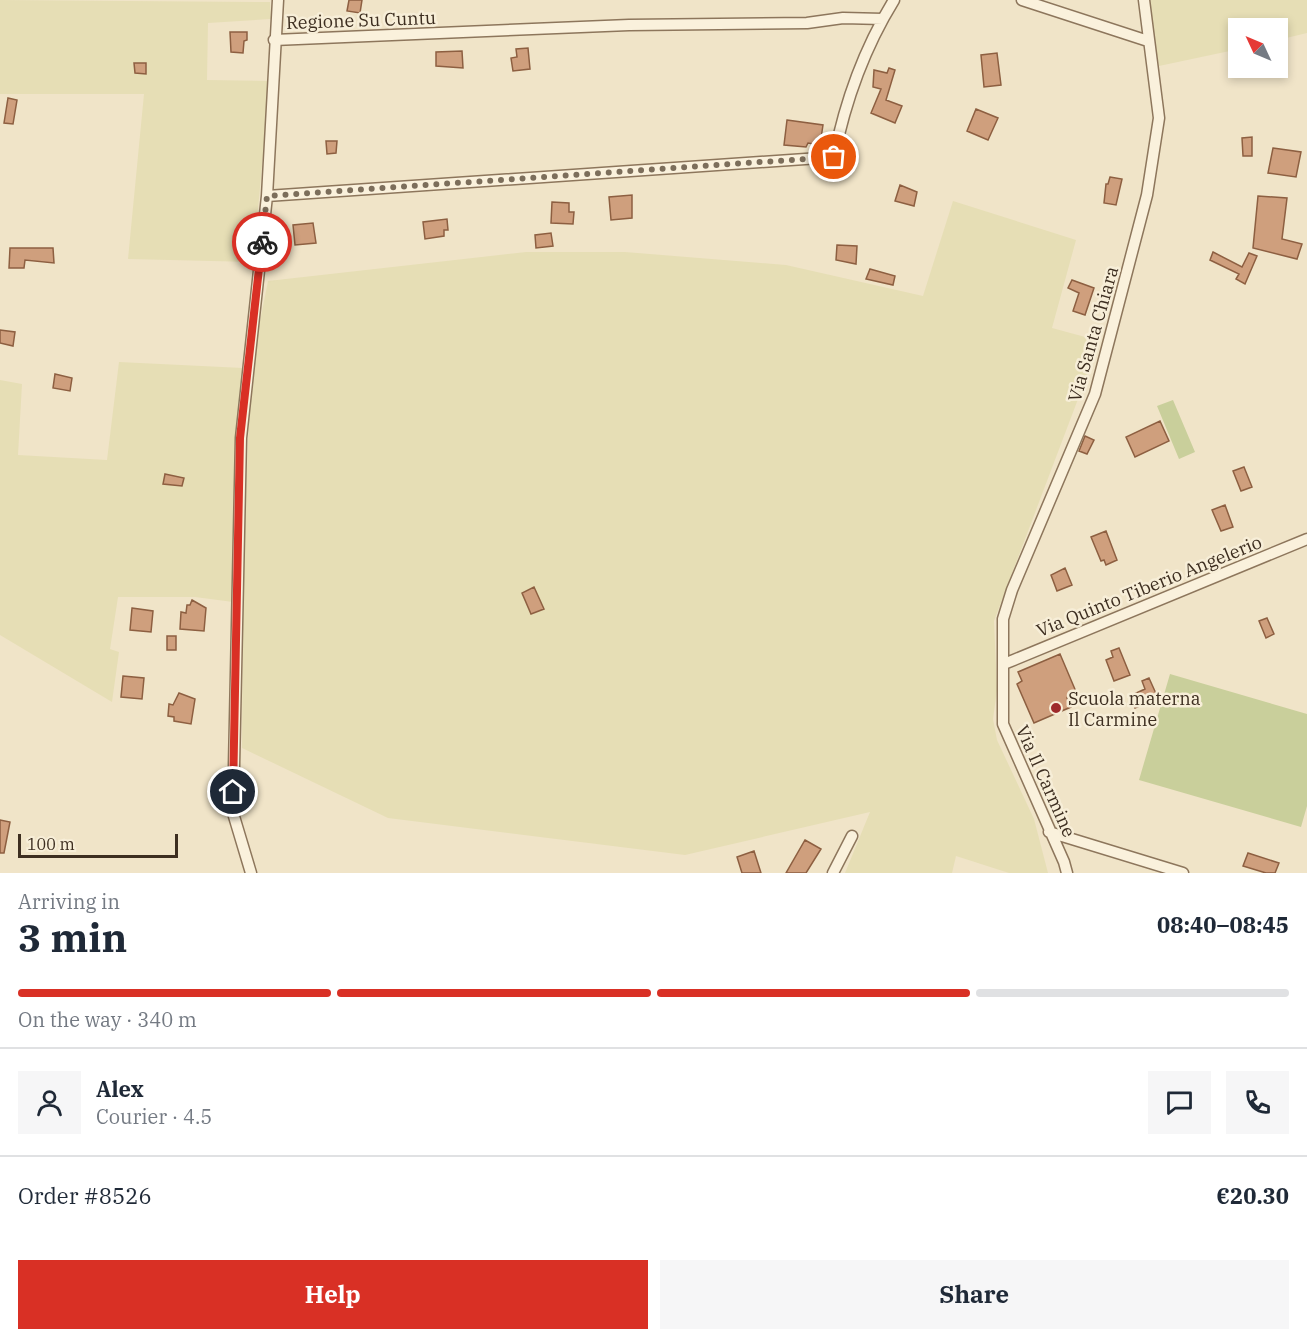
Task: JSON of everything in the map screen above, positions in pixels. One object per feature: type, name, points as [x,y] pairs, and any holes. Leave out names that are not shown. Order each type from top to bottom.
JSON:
[{"type":"street","points":[[251,873],[233,813],[240,438],[267,196],[278,0]]},
{"type":"street","points":[[267,196],[834,157],[844,110],[883,18],[894,0]]},
{"type":"street","points":[[1022,0],[1148,41]]},
{"type":"street","name":"Via Santa Chiara","points":[[1004,664],[1003,619],[1012,590],[1095,394],[1147,195],[1159,118],[1144,0]]},
{"type":"street","name":"Regione Su Cuntu","points":[[274,40],[629,25],[807,23],[843,18],[883,18]]},
{"type":"street","name":"Via Quinto Tiberio Angelerio","points":[[1004,664],[1307,539]]},
{"type":"street","name":"Via Il Carmine","points":[[1004,664],[1003,724],[1067,873]]},
{"type":"street","points":[[1049,832],[1183,873]]},
{"type":"street","points":[[833,873],[852,837]]},
{"type":"shaded area","points":[[0,0],[270,2],[271,19],[208,23],[207,80],[270,81],[253,262],[128,259],[144,94],[0,94]]},
{"type":"shaded area","points":[[1148,0],[1307,0],[1307,33],[1288,38],[1288,18],[1228,18],[1228,51],[1159,66]]},
{"type":"shaded area","points":[[953,201],[1076,240],[1052,328],[1100,341],[994,621],[997,690],[993,719],[997,740],[1034,819],[1048,873],[1009,873],[956,856],[952,873],[845,873],[870,812],[685,855],[388,818],[242,748],[243,574],[249,417],[257,336],[268,281],[526,252],[625,252],[786,265],[923,296]]},
{"type":"shaded area","points":[[119,362],[243,368],[235,477],[233,602],[195,597],[118,597],[110,649],[119,652],[112,702],[0,635],[0,380],[22,384],[18,455],[107,460]]},
{"type":"green space","points":[[1173,400],[1195,452],[1179,459],[1157,406]]},
{"type":"green space","points":[[1170,674],[1307,714],[1307,806],[1301,827],[1139,780]]},
{"type":"building","points":[[349,0],[362,0],[360,13],[347,11]]},
{"type":"building","points":[[230,32],[247,32],[243,53],[231,52]]},
{"type":"building","points":[[528,48],[530,69],[513,71],[511,58],[517,57],[516,49]]},
{"type":"building","points":[[462,51],[463,68],[436,66],[436,52]]},
{"type":"building","points":[[997,53],[1001,85],[984,87],[981,55]]},
{"type":"building","points":[[134,63],[146,63],[146,74],[135,73]]},
{"type":"building","points":[[889,68],[895,70],[886,100],[902,106],[895,123],[871,113],[881,89],[873,87],[874,70],[887,73]]},
{"type":"building","points":[[8,98],[17,100],[13,124],[4,123]]},
{"type":"building","points":[[976,109],[998,118],[988,140],[967,131]]},
{"type":"building","points":[[787,120],[823,125],[820,145],[808,143],[806,147],[784,145]]},
{"type":"building","points":[[1252,137],[1252,156],[1243,156],[1242,138]]},
{"type":"building","points":[[326,141],[337,141],[336,153],[327,154]]},
{"type":"building","points":[[1273,148],[1301,152],[1296,177],[1268,173]]},
{"type":"building","points":[[1110,177],[1122,179],[1116,205],[1104,203],[1106,184]]},
{"type":"building","points":[[900,185],[917,192],[914,206],[895,201]]},
{"type":"building","points":[[632,195],[632,218],[611,220],[609,197]]},
{"type":"building","points":[[1258,196],[1287,198],[1282,239],[1302,244],[1297,259],[1253,248]]},
{"type":"building","points":[[552,202],[569,203],[569,212],[574,212],[573,224],[551,223]]},
{"type":"building","points":[[447,219],[448,230],[444,230],[444,236],[425,239],[423,222]]},
{"type":"building","points":[[313,223],[316,243],[295,245],[293,225]]},
{"type":"building","points":[[551,233],[553,246],[536,248],[535,235]]},
{"type":"building","points":[[837,245],[857,246],[856,264],[836,260]]},
{"type":"building","points":[[10,248],[53,248],[54,263],[25,260],[24,268],[9,268]]},
{"type":"building","points":[[1213,252],[1242,267],[1249,253],[1257,256],[1245,284],[1236,279],[1239,274],[1210,260]]},
{"type":"building","points":[[870,269],[895,276],[893,285],[866,279]]},
{"type":"building","points":[[1072,280],[1094,288],[1085,315],[1073,311],[1079,293],[1068,288]]},
{"type":"building","points":[[0,330],[15,332],[13,346],[0,343]]},
{"type":"building","points":[[55,374],[72,378],[70,391],[53,388]]},
{"type":"building","points":[[1160,421],[1169,441],[1135,457],[1126,437]]},
{"type":"building","points":[[1085,436],[1094,440],[1087,454],[1079,451]]},
{"type":"building","points":[[1244,467],[1252,487],[1241,491],[1233,471]]},
{"type":"building","points":[[165,474],[184,478],[182,486],[163,484]]},
{"type":"building","points":[[1225,505],[1233,527],[1221,531],[1212,510]]},
{"type":"building","points":[[1106,531],[1117,560],[1106,565],[1104,560],[1101,561],[1091,537]]},
{"type":"building","points":[[1065,568],[1072,585],[1057,591],[1051,575]]},
{"type":"building","points":[[534,587],[544,609],[531,614],[522,593]]},
{"type":"building","points":[[192,600],[206,608],[204,631],[180,629],[181,612],[186,613],[187,605],[190,605]]},
{"type":"building","points":[[132,608],[153,611],[151,632],[130,630]]},
{"type":"building","points":[[1267,618],[1274,634],[1266,638],[1259,621]]},
{"type":"building","points":[[167,636],[176,636],[176,650],[167,650]]},
{"type":"building","points":[[1119,648],[1130,675],[1114,681],[1106,660],[1113,657],[1111,651]]},
{"type":"building","points":[[1060,654],[1077,694],[1067,698],[1071,707],[1034,723],[1017,684],[1022,681],[1018,672]]},
{"type":"building","points":[[123,676],[144,678],[142,699],[121,697]]},
{"type":"building","points":[[1149,678],[1158,698],[1135,708],[1130,696],[1145,689],[1142,681]]},
{"type":"building","points":[[179,693],[195,699],[191,724],[174,721],[174,717],[168,716],[169,704],[173,705]]},
{"type":"building","points":[[0,820],[10,822],[4,853],[0,853]]},
{"type":"building","points":[[805,840],[821,849],[806,873],[786,873]]},
{"type":"building","points":[[754,851],[761,873],[742,873],[737,857]]},
{"type":"building","points":[[1248,853],[1279,863],[1275,873],[1266,873],[1243,866]]},
{"type":"way so far","points":[[262,242],[267,196],[834,157]]},
{"type":"place","name":"Scuola materna Il Carmine","points":[[1056,708]]},
{"type":"route","points":[[233,792],[240,438],[262,242]]}]
